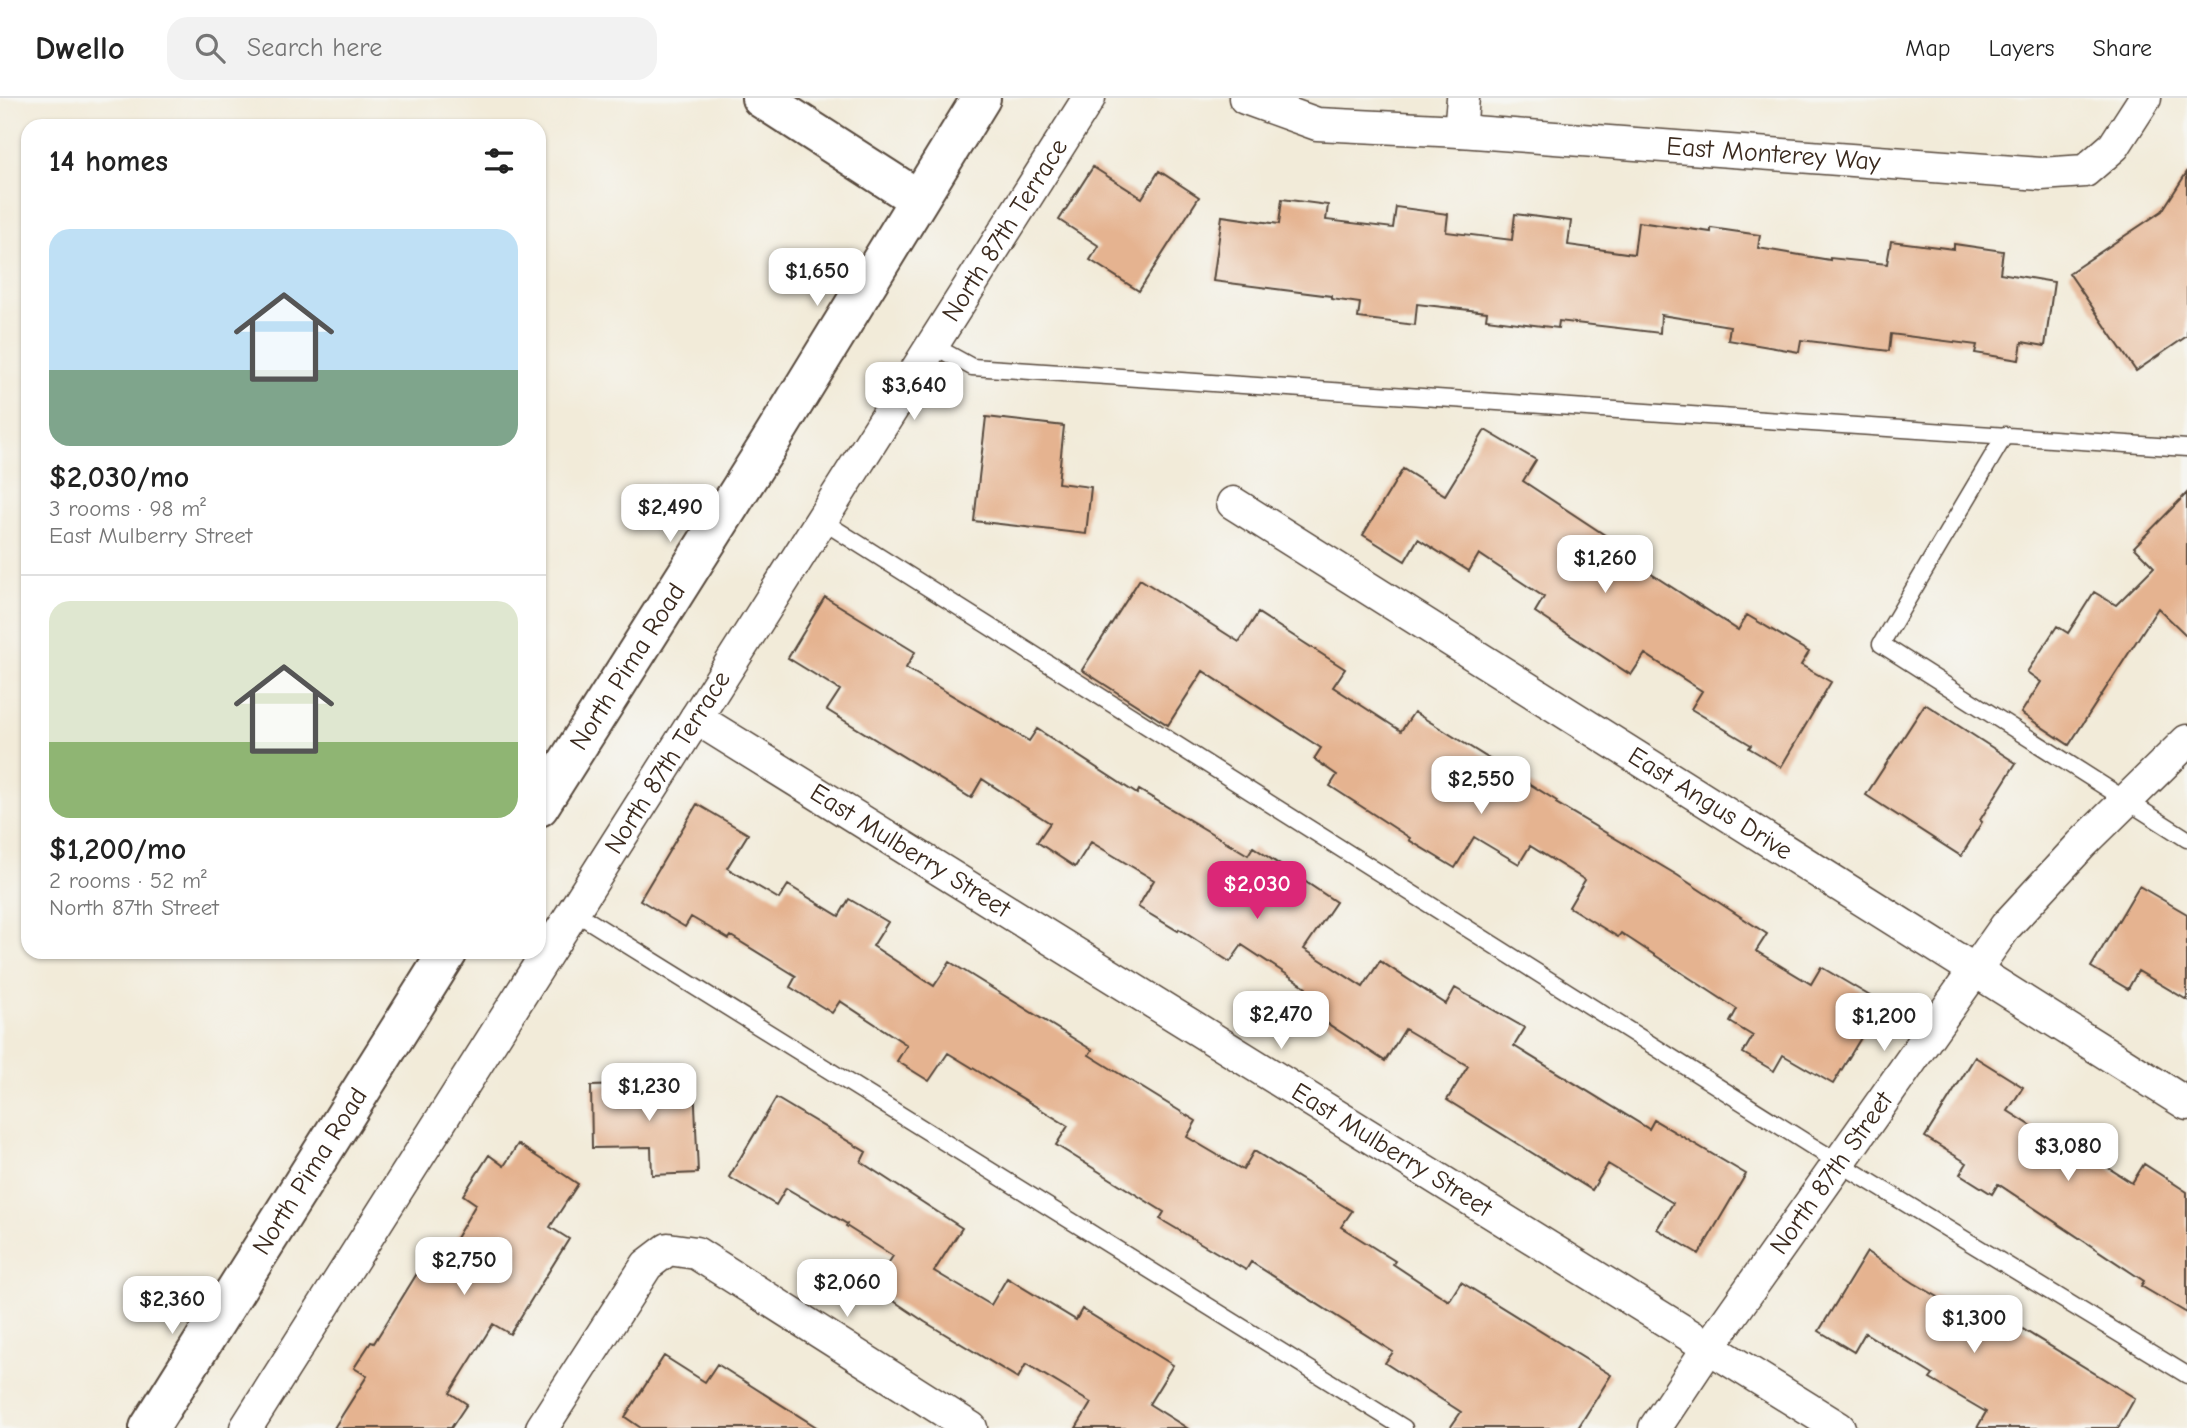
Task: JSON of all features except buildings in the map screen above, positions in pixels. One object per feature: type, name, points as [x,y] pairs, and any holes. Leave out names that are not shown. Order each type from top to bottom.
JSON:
[{"type":"main road","points":[[761,98],[918,200]]},
{"type":"main road","name":"North Pima Road","points":[[546,796],[767,447],[981,98]]},
{"type":"main road","name":"North Pima Road","points":[[149,1428],[444,959]]},
{"type":"street","name":"North 87th Terrace","points":[[546,954],[1088,98]]},
{"type":"street","name":"East Monterey Way","points":[[1245,98],[1317,124],[1460,131],[2041,174],[2085,171],[2114,146],[2145,98]]},
{"type":"street","points":[[1460,131],[1463,98]]},
{"type":"street","name":"East Angus Drive","points":[[1233,503],[2187,1104]]},
{"type":"street","name":"East Mulberry Street","points":[[696,718],[1839,1428]]},
{"type":"street","name":"North 87th Street","points":[[1655,1428],[1709,1347],[2006,926],[2081,845],[2187,741]]},
{"type":"street","name":"North 87th Terrace","points":[[246,1428],[543,959]]},
{"type":"street","points":[[542,1428],[647,1265],[668,1249],[695,1254],[971,1428]]},
{"type":"lane","points":[[932,345],[972,367],[2187,448]]},
{"type":"lane","points":[[2005,435],[1881,645],[2187,839]]},
{"type":"lane","points":[[821,520],[1839,1163],[2187,1375]]},
{"type":"lane","points":[[573,911],[1404,1428]]}]
